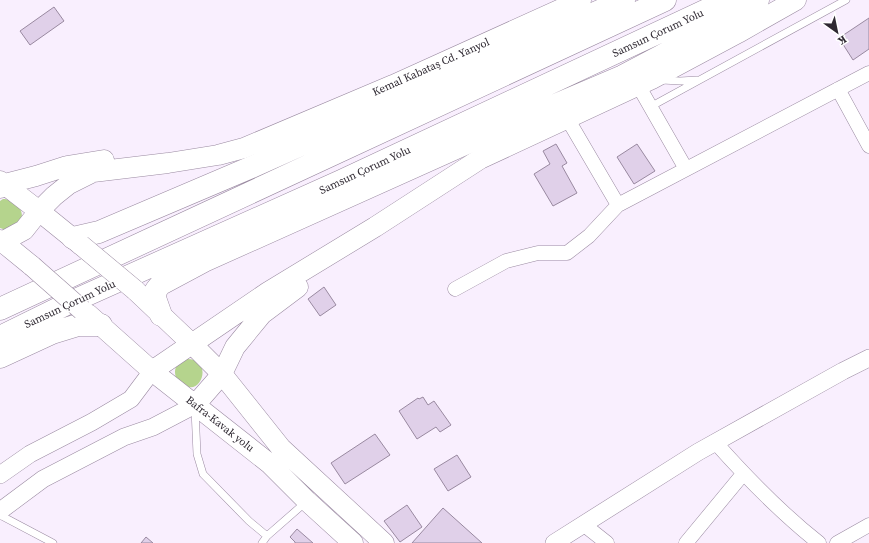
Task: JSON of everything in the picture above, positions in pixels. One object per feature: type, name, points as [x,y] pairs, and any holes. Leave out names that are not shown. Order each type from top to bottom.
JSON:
[{"type":"highway","points":[[77,242],[254,166],[624,0]]},
{"type":"highway","points":[[0,309],[665,0]]},
{"type":"highway","name":"Samsun Çorum Yolu","points":[[0,337],[71,302],[341,181],[728,0]]},
{"type":"highway","points":[[161,315],[155,298],[156,290],[161,284],[204,261],[476,139],[623,76],[682,45],[758,0]]},
{"type":"highway","points":[[0,357],[52,334],[78,325],[101,325]]},
{"type":"main road","name":"Kemal Kabataş Cd. Yanyol","points":[[281,133],[393,85],[581,0]]},
{"type":"main road","points":[[152,372],[268,292],[375,227],[480,159],[645,82],[738,33],[796,0]]},
{"type":"main road","points":[[2,184],[36,176],[67,166],[106,160],[206,150],[281,133]]},
{"type":"main road","points":[[1,242],[24,230],[39,211],[69,184],[93,172],[168,164],[218,155],[244,148],[281,133]]},
{"type":"main road","name":"Bafra-Kavak yolu","points":[[2,184],[39,211],[135,290],[222,374],[280,448],[384,543]]},
{"type":"main road","points":[[195,405],[222,374],[235,347],[262,314],[375,227]]},
{"type":"main road","name":"Bafra-Kavak yolu","points":[[1,242],[32,266],[101,325],[152,372],[270,464],[352,543]]},
{"type":"street","points":[[455,289],[506,261],[538,253],[567,253],[590,236],[618,205],[869,73]]},
{"type":"street","points":[[645,82],[650,107],[686,169]]},
{"type":"street","points":[[838,89],[869,146]]},
{"type":"street","points":[[567,118],[618,205]]},
{"type":"street","points":[[554,543],[715,442],[869,358]]},
{"type":"street","points":[[0,474],[30,454],[92,422],[132,399],[152,372]]},
{"type":"street","points":[[0,512],[43,479],[124,437],[153,427],[195,405]]},
{"type":"street","points":[[715,442],[743,474],[798,527],[818,543]]},
{"type":"street","points":[[686,543],[743,474]]},
{"type":"street","points":[[584,524],[607,543]]},
{"type":"street","points":[[837,543],[869,525]]},
{"type":"lane","points":[[650,107],[846,0]]},
{"type":"lane","points":[[645,82],[701,79]]},
{"type":"lane","points":[[195,405],[197,454],[203,474],[249,521],[267,536]]},
{"type":"lane","points":[[262,543],[267,536],[307,501]]},
{"type":"lane","points":[[0,516],[53,543]]},
{"type":"green space","points":[[7,199],[15,203],[22,213],[22,217],[19,222],[6,230],[0,228],[0,201]]},
{"type":"green space","points":[[185,359],[194,360],[202,369],[201,380],[197,385],[192,387],[186,386],[176,378],[175,369]]},
{"type":"building","points":[[54,7],[64,21],[30,45],[20,31]]},
{"type":"building","points":[[869,18],[869,49],[853,60],[839,38]]},
{"type":"building","points":[[556,144],[567,163],[562,166],[577,193],[553,206],[534,174],[550,164],[543,151]]},
{"type":"building","points":[[637,144],[655,171],[634,184],[617,157]]},
{"type":"building","points":[[324,287],[336,305],[320,316],[308,299]]},
{"type":"building","points":[[423,397],[428,405],[434,401],[451,425],[440,432],[436,427],[417,439],[399,411],[418,398]]},
{"type":"building","points":[[375,434],[390,455],[345,484],[331,463]]},
{"type":"building","points":[[457,455],[471,477],[448,491],[434,469]]},
{"type":"building","points":[[407,505],[422,527],[400,542],[384,521]]},
{"type":"building","points":[[443,508],[482,543],[412,543]]},
{"type":"building","points":[[297,529],[313,543],[295,543],[290,537]]},
{"type":"building","points":[[146,537],[153,543],[141,543]]}]
